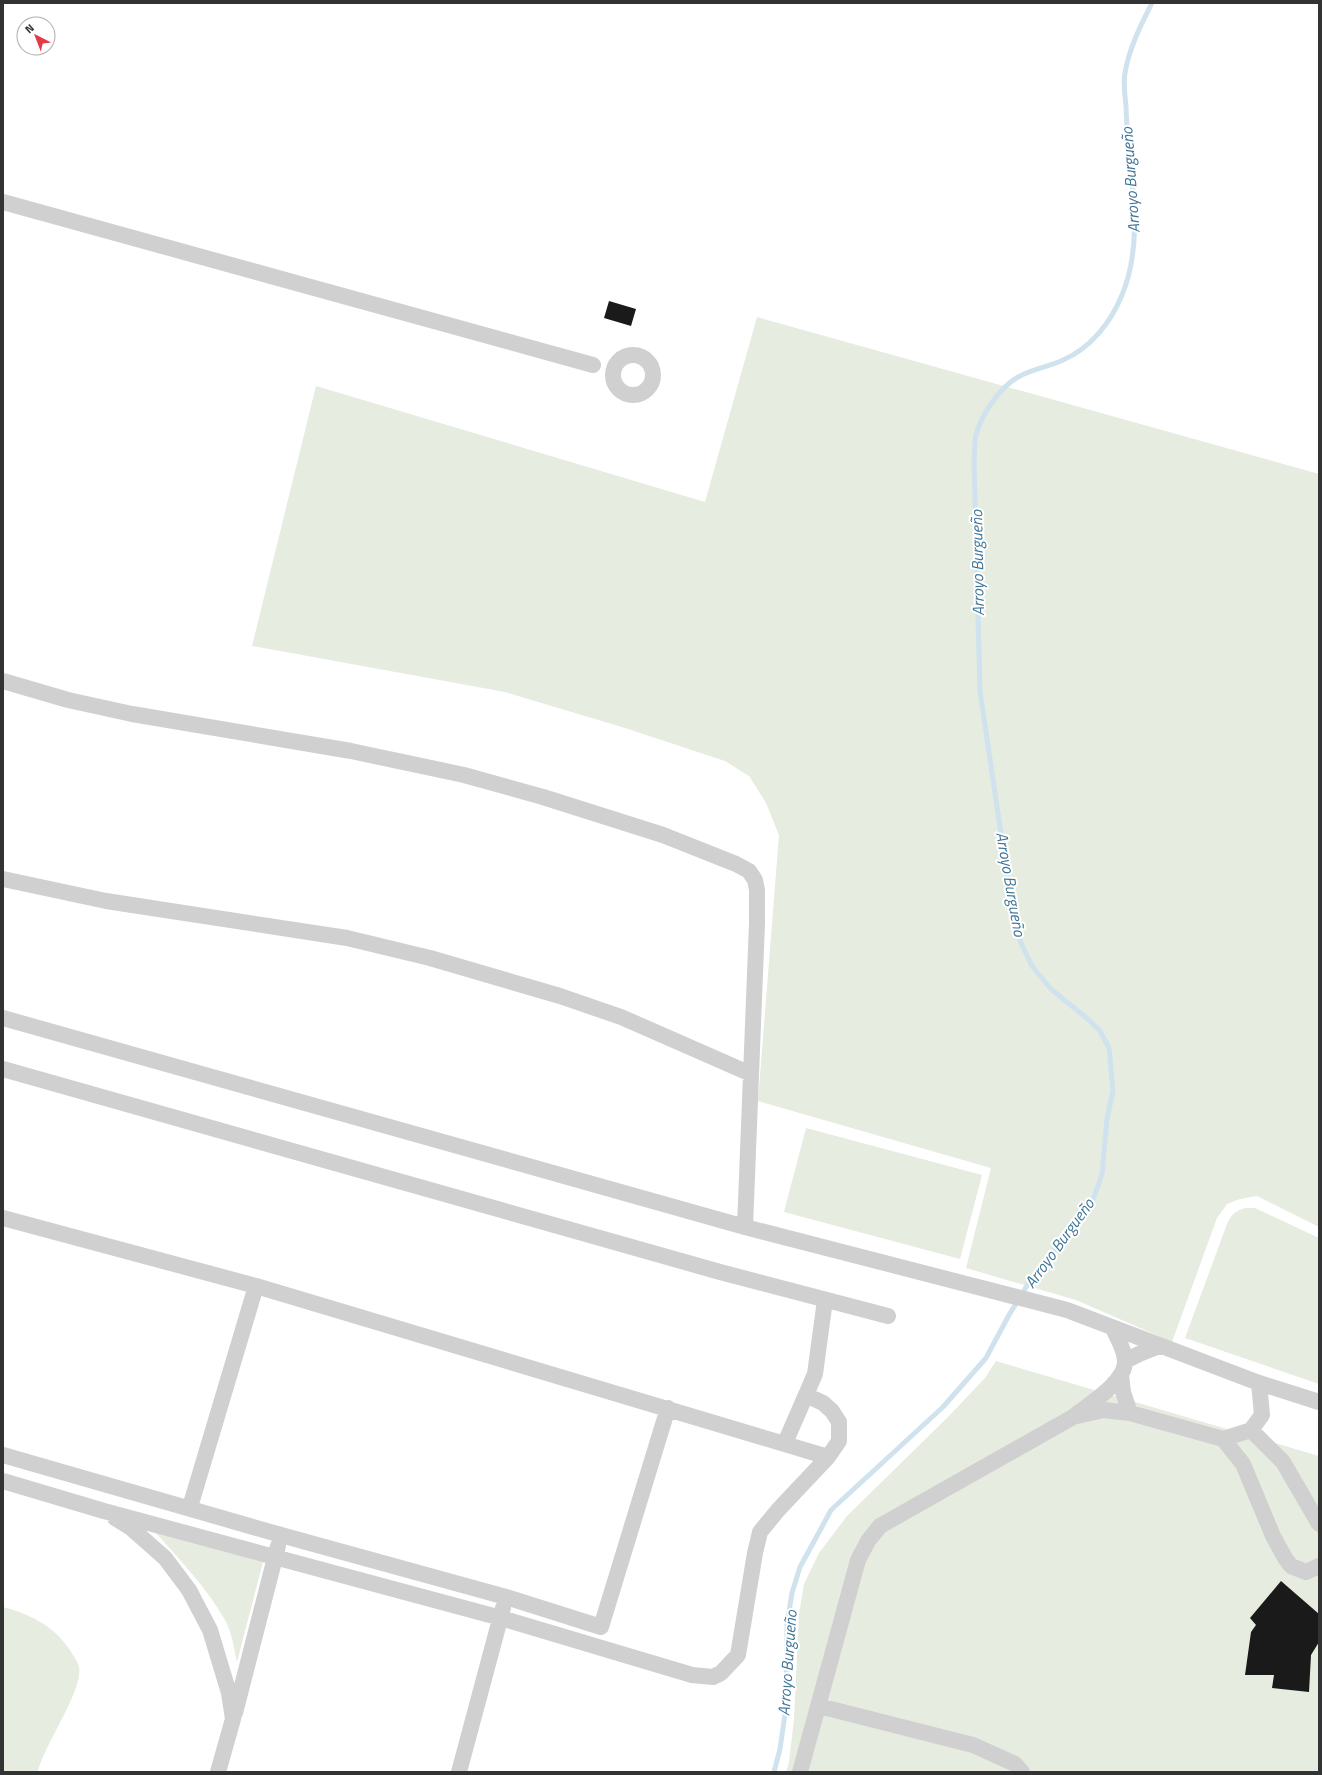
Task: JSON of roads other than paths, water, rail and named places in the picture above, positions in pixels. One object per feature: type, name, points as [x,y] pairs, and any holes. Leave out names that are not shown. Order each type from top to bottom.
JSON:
[{"type":"street","points":[[3,202],[593,365],[608,363],[633,354],[645,358],[653,369],[652,382],[648,388],[637,394],[624,393],[615,383],[593,365]]},
{"type":"street","points":[[615,383],[613,370],[621,359]]},
{"type":"street","points":[[3,681],[68,700],[132,714],[351,750],[464,775],[543,797],[663,835],[736,864],[749,871],[755,880],[757,890],[745,1227]]},
{"type":"street","points":[[3,879],[106,901],[347,938],[430,958],[560,996],[614,1015],[751,1074]]},
{"type":"street","points":[[3,1018],[745,1227],[1067,1310],[1258,1383],[1319,1402]]},
{"type":"street","points":[[3,1069],[720,1272],[888,1316]]},
{"type":"street","points":[[3,1218],[256,1286],[828,1457]]},
{"type":"street","points":[[190,1507],[256,1286]]},
{"type":"street","points":[[785,1443],[814,1374],[825,1300]]},
{"type":"street","points":[[1113,1328],[1123,1368],[1123,1392],[1130,1413]]},
{"type":"street","points":[[800,1772],[858,1560],[868,1541],[880,1526],[1074,1417],[1102,1395],[1123,1368],[1139,1354],[1158,1346]]},
{"type":"street","points":[[1074,1417],[1104,1410],[1130,1413],[1223,1439],[1251,1430],[1262,1416],[1258,1383]]},
{"type":"street","points":[[3,1481],[104,1511],[276,1556],[501,1618],[692,1676],[713,1677],[732,1663],[738,1655],[755,1553],[760,1532],[778,1510],[828,1457],[839,1441],[839,1422],[832,1411],[824,1403],[806,1395]]},
{"type":"street","points":[[3,1455],[190,1507],[281,1535],[506,1597],[601,1627],[668,1408]]},
{"type":"street","points":[[1251,1430],[1283,1462],[1319,1524]]},
{"type":"street","points":[[1223,1439],[1243,1464],[1273,1536],[1291,1566],[1306,1572],[1319,1566]]},
{"type":"street","points":[[104,1511],[131,1528],[165,1558],[189,1590],[210,1630],[229,1693],[233,1719]]},
{"type":"street","points":[[218,1772],[281,1535]]},
{"type":"street","points":[[459,1772],[506,1597]]},
{"type":"street","points":[[819,1706],[973,1745],[1015,1764],[1022,1772]]},
{"type":"waterway","name":"Arroyo Burgueño","points":[[774,1772],[780,1749],[786,1707],[787,1624],[792,1593],[800,1567],[831,1510],[943,1407],[986,1358],[1009,1315],[1033,1276],[1083,1215],[1093,1200],[1102,1174],[1107,1119],[1113,1091],[1109,1048],[1100,1031],[1051,989],[1032,966],[1021,943],[1014,922],[980,691],[974,462],[975,438],[987,410],[1005,387],[1018,377],[1063,360],[1082,349],[1106,324],[1122,295],[1129,272],[1135,225],[1124,77],[1132,46],[1152,3]]}]
